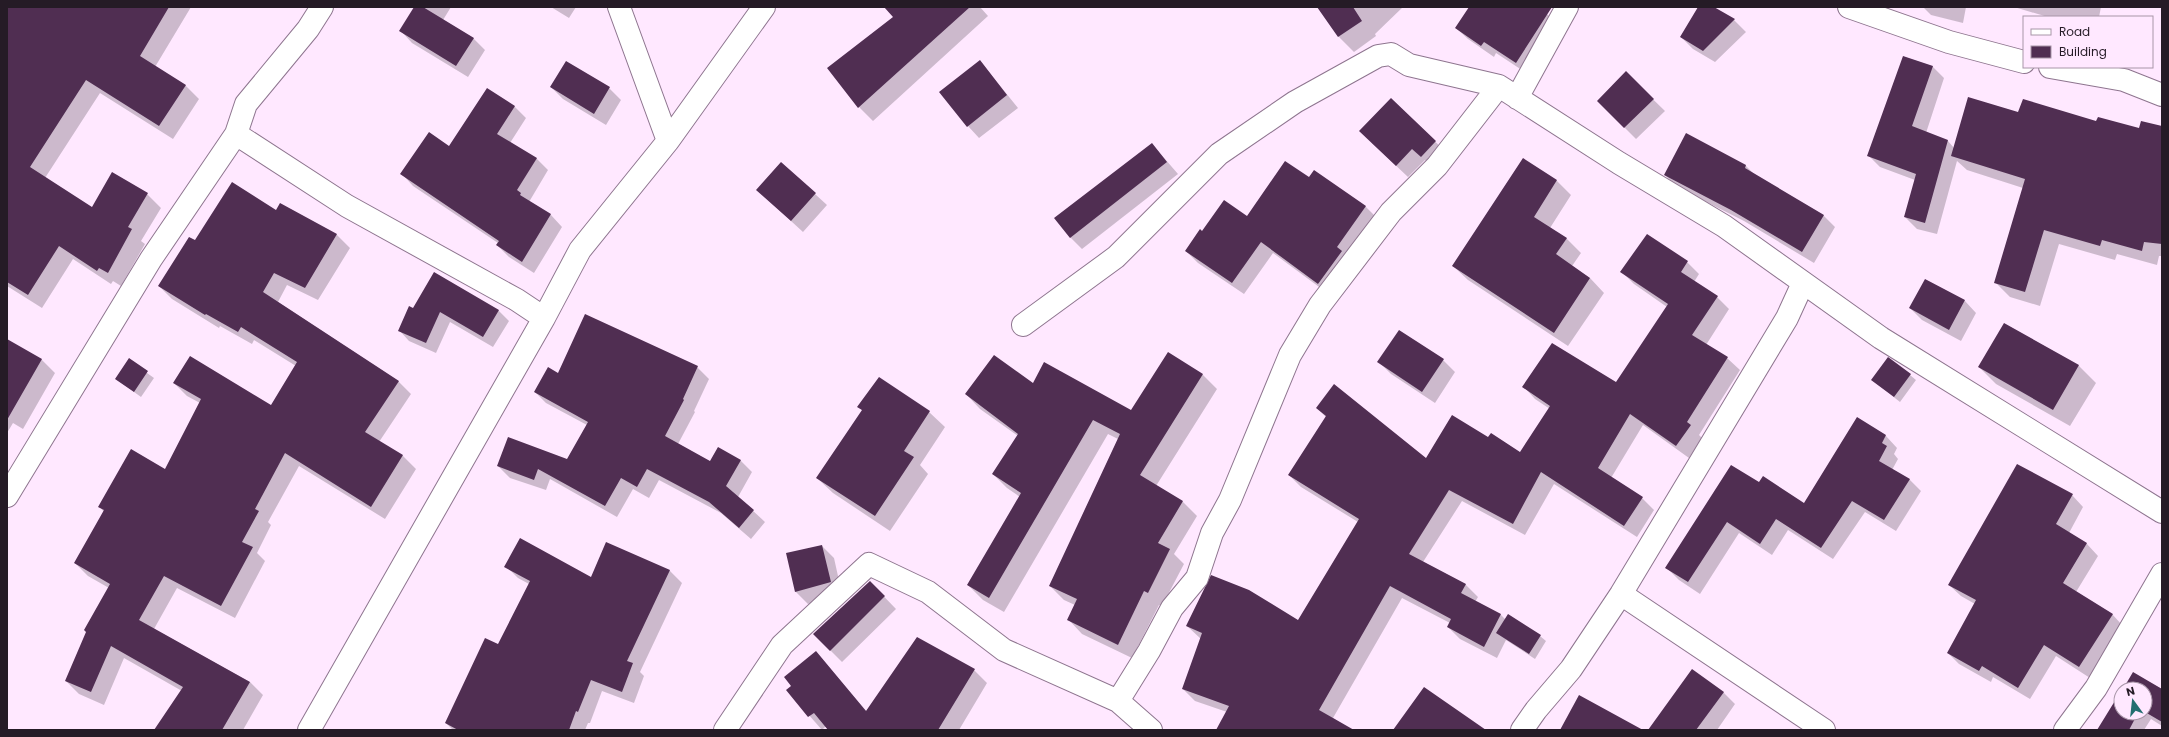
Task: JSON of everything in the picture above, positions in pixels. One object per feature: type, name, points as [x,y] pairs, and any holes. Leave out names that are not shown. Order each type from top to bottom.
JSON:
[{"type":"street","points":[[7,496],[151,259],[236,134],[246,104],[308,29],[322,7]]},
{"type":"street","points":[[619,7],[668,142]]},
{"type":"street","points":[[309,730],[544,318],[580,250],[668,142],[764,7]]},
{"type":"street","points":[[1517,98],[1567,7]]},
{"type":"street","points":[[1849,7],[1949,42],[2023,62]]},
{"type":"street","points":[[1023,325],[1116,257],[1219,154],[1295,102],[1378,56],[1391,54],[1409,65],[1499,86],[1619,163],[1724,226],[1881,338],[2162,512]]},
{"type":"street","points":[[2056,68],[2124,80],[2162,95]]},
{"type":"street","points":[[1118,700],[1149,651],[1172,608],[1197,578],[1212,533],[1230,500],[1290,355],[1320,305],[1391,212],[1437,166],[1499,86]]},
{"type":"street","points":[[236,134],[347,206],[517,300],[544,318]]},
{"type":"street","points":[[1522,730],[1536,710],[1571,668],[1621,594],[1787,318],[1803,283]]},
{"type":"street","points":[[725,730],[782,644],[869,564],[928,592],[1004,650],[1118,700],[1151,730]]},
{"type":"street","points":[[2065,730],[2096,688],[2162,574]]},
{"type":"street","points":[[1621,594],[1824,730]]},
{"type":"building","points":[[7,7],[169,7],[140,56],[186,85],[159,126],[86,80],[30,167],[92,207],[112,172],[148,193],[128,227],[132,229],[108,273],[99,268],[97,271],[59,246],[28,295],[7,282]]},
{"type":"building","points":[[414,7],[423,7],[474,38],[456,66],[399,31]]},
{"type":"building","points":[[884,7],[970,7],[858,108],[827,68],[893,17]]},
{"type":"building","points":[[1317,7],[1353,7],[1362,21],[1338,37]]},
{"type":"building","points":[[1469,7],[1552,7],[1516,63],[1484,42],[1481,46],[1455,28]]},
{"type":"building","points":[[1698,7],[1714,7],[1735,19],[1703,51],[1680,37]]},
{"type":"building","points":[[1903,56],[1933,66],[1912,126],[1948,140],[1925,223],[1904,217],[1916,174],[1867,156]]},
{"type":"building","points":[[980,60],[1007,95],[967,127],[939,92]]},
{"type":"building","points":[[566,61],[610,87],[594,114],[550,87]]},
{"type":"building","points":[[1626,71],[1654,99],[1624,128],[1597,101]]},
{"type":"building","points":[[487,88],[515,106],[497,134],[537,158],[517,190],[521,193],[520,195],[551,214],[522,262],[496,245],[499,241],[400,174],[429,132],[449,146]]},
{"type":"building","points":[[1968,97],[2018,112],[2023,99],[2096,121],[2098,117],[2139,128],[2141,121],[2162,126],[2162,244],[2144,242],[2142,251],[2102,240],[2100,246],[2044,230],[2025,292],[1994,283],[2025,179],[1951,156]]},
{"type":"building","points":[[1391,98],[1436,141],[1421,157],[1412,149],[1396,166],[1359,131]]},
{"type":"building","points":[[1686,133],[1746,165],[1745,168],[1824,215],[1802,252],[1731,210],[1664,175]]},
{"type":"building","points":[[1152,143],[1167,162],[1070,238],[1054,218]]},
{"type":"building","points":[[1523,158],[1557,180],[1534,217],[1567,238],[1556,254],[1590,278],[1554,333],[1452,266]]},
{"type":"building","points":[[1285,161],[1309,177],[1314,170],[1366,206],[1337,247],[1342,251],[1318,284],[1261,242],[1232,283],[1185,251],[1200,229],[1202,231],[1224,200],[1247,216]]},
{"type":"building","points":[[781,162],[816,193],[791,221],[756,190]]},
{"type":"building","points":[[232,182],[276,210],[280,203],[337,234],[305,288],[274,273],[263,292],[399,381],[365,432],[403,455],[371,507],[285,453],[255,509],[259,511],[242,542],[253,547],[221,606],[164,576],[139,620],[250,682],[222,730],[154,730],[183,687],[111,646],[91,692],[65,681],[86,632],[84,630],[110,584],[74,563],[104,510],[98,507],[131,449],[165,469],[201,399],[173,383],[190,356],[271,405],[297,362],[241,327],[238,332],[206,314],[205,315],[158,286],[189,237],[195,240]]},
{"type":"building","points":[[1647,234],[1688,261],[1681,272],[1718,296],[1692,335],[1728,357],[1687,422],[1691,425],[1676,446],[1630,414],[1598,468],[1643,497],[1624,526],[1541,472],[1513,524],[1449,490],[1409,554],[1466,584],[1461,593],[1501,614],[1484,647],[1447,627],[1451,619],[1390,586],[1319,710],[1354,730],[1216,730],[1229,706],[1182,689],[1202,633],[1186,626],[1211,575],[1249,590],[1298,620],[1359,519],[1288,475],[1326,416],[1316,408],[1334,384],[1426,458],[1452,415],[1488,437],[1491,433],[1520,452],[1550,406],[1522,387],[1552,343],[1616,382],[1668,304],[1620,272]]},
{"type":"building","points":[[434,272],[499,310],[483,337],[440,312],[426,343],[398,331],[409,306],[413,308]]},
{"type":"building","points":[[1925,279],[1965,300],[1949,330],[1909,308]]},
{"type":"building","points":[[585,314],[698,366],[683,399],[684,400],[665,436],[710,461],[718,447],[741,460],[726,486],[754,510],[739,528],[709,502],[647,469],[637,487],[621,478],[605,506],[538,469],[534,480],[497,466],[508,437],[567,459],[588,422],[534,392],[548,367],[558,373]]},
{"type":"building","points":[[2004,323],[2079,365],[2053,410],[1978,367]]},
{"type":"building","points":[[1399,330],[1444,359],[1422,392],[1377,362]]},
{"type":"building","points":[[7,339],[42,359],[7,420]]},
{"type":"building","points":[[1168,352],[1203,374],[1140,475],[1183,501],[1158,543],[1170,549],[1148,593],[1144,591],[1118,645],[1067,620],[1077,599],[1049,586],[1120,434],[1093,420],[989,598],[967,585],[1021,493],[992,474],[1018,434],[965,394],[994,355],[1033,383],[1044,362],[1131,410]]},
{"type":"building","points":[[1888,357],[1911,374],[1894,397],[1871,380]]},
{"type":"building","points":[[129,358],[148,371],[134,392],[115,379]]},
{"type":"building","points":[[879,377],[930,411],[904,451],[914,457],[875,516],[816,478],[862,410],[857,407]]},
{"type":"building","points":[[1857,417],[1886,435],[1882,443],[1887,446],[1879,461],[1910,479],[1884,520],[1852,501],[1821,548],[1776,519],[1760,544],[1727,522],[1688,582],[1665,568],[1731,465],[1759,482],[1763,476],[1804,503]]},
{"type":"building","points":[[2017,464],[2073,494],[2056,524],[2087,543],[2063,583],[2113,614],[2079,667],[2044,645],[2018,688],[1982,666],[1979,671],[1947,653],[1976,600],[1948,585]]},
{"type":"building","points":[[520,538],[591,577],[606,542],[670,570],[627,661],[633,663],[622,692],[591,680],[578,712],[576,711],[569,730],[458,730],[445,723],[485,638],[498,644],[530,581],[504,567]]},
{"type":"building","points":[[822,545],[831,582],[795,592],[786,553]]},
{"type":"building","points":[[870,581],[885,596],[830,651],[813,634]]},
{"type":"building","points":[[1508,614],[1541,635],[1529,654],[1496,633]]},
{"type":"building","points":[[917,637],[975,669],[938,730],[828,730],[814,713],[808,717],[786,690],[791,686],[784,677],[816,651],[866,711]]},
{"type":"building","points":[[1692,669],[1724,692],[1696,730],[1648,730]]},
{"type":"building","points":[[2133,672],[2148,681],[2128,681]]},
{"type":"building","points":[[2153,684],[2162,689],[2162,722],[2153,717]]},
{"type":"building","points":[[1424,687],[1486,730],[1393,730]]},
{"type":"building","points":[[1579,695],[1643,730],[1560,730]]},
{"type":"building","points":[[2113,704],[2113,721],[2134,721],[2129,730],[2097,730]]}]
